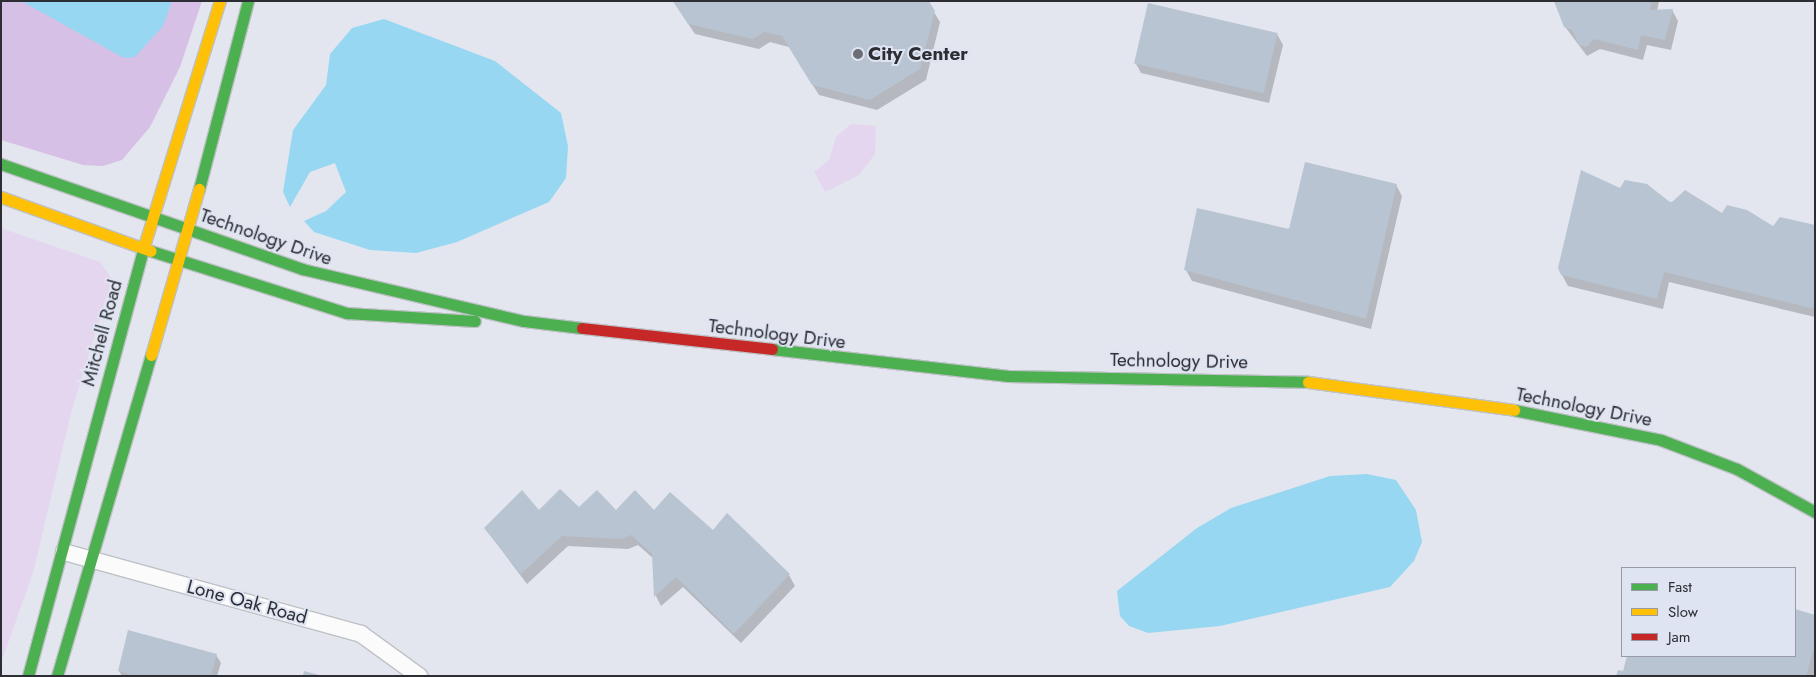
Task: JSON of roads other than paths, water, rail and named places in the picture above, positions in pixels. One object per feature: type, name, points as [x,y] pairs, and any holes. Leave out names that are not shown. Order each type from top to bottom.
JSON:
[{"type":"street","name":"Mitchell Road","points":[[28,676],[64,552],[143,247],[220,1]]},
{"type":"street","points":[[57,676],[179,261],[248,1]]},
{"type":"street","name":"Technology Drive","points":[[1,164],[356,285],[524,321],[1008,376],[1286,380],[1403,392],[1582,421],[1661,440],[1737,469],[1815,512]]},
{"type":"street","name":"Technology Drive","points":[[1,197],[179,261],[347,313],[420,321],[524,321]]},
{"type":"street","name":"Lone Oak Road","points":[[64,552],[361,634],[419,676]]},
{"type":"water","points":[[21,1],[172,1],[163,26],[135,57],[124,58]]},
{"type":"water","points":[[384,19],[495,61],[561,113],[568,146],[566,178],[549,202],[457,242],[416,253],[370,250],[314,232],[304,221],[326,211],[346,192],[335,163],[310,172],[290,207],[283,192],[293,130],[326,85],[330,54],[352,28]]},
{"type":"water","points":[[1367,474],[1396,480],[1416,510],[1422,542],[1414,561],[1390,587],[1220,626],[1148,633],[1129,626],[1120,616],[1117,591],[1197,528],[1231,508],[1330,476]]},
{"type":"place","name":"City Center","points":[[858,54]]}]
